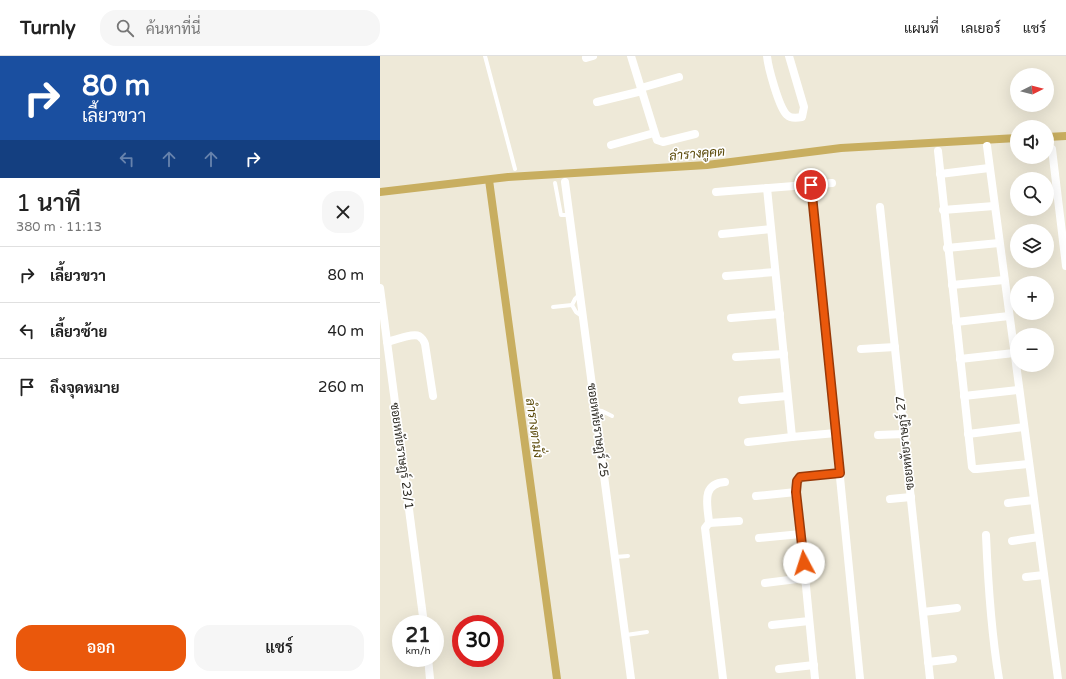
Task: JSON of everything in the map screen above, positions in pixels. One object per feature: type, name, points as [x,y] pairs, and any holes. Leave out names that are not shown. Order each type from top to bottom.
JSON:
[{"type":"street","points":[[631,56],[656,140],[663,142],[695,134]]},
{"type":"street","points":[[767,56],[773,82],[782,108],[787,116],[794,118],[802,117],[804,107],[789,56]]},
{"type":"street","points":[[597,102],[641,90],[679,77]]},
{"type":"street","points":[[611,145],[654,133]]},
{"type":"street","points":[[987,146],[1011,328]]},
{"type":"street","points":[[938,151],[947,248],[972,467],[974,469],[1028,464]]},
{"type":"street","points":[[1054,164],[1066,266]]},
{"type":"street","points":[[940,174],[989,168]]},
{"type":"street","name":"ซอยหทัยราษฎร์ 25","points":[[565,182],[631,679]]},
{"type":"street","points":[[716,192],[832,183]]},
{"type":"street","points":[[811,185],[860,679]]},
{"type":"street","points":[[767,188],[792,437]]},
{"type":"street","name":"ซอยหทัยราษฎร์ 27","points":[[880,206],[930,679]]},
{"type":"street","points":[[943,210],[994,206]]},
{"type":"street","points":[[722,234],[771,229]]},
{"type":"street","points":[[947,248],[999,243]]},
{"type":"street","points":[[726,276],[775,272]]},
{"type":"street","points":[[952,285],[1004,280]]},
{"type":"street","name":"ซอยหทัยราษฎร์ 23/1","points":[[380,288],[423,615]]},
{"type":"street","points":[[731,318],[780,314]]},
{"type":"street","points":[[956,322],[1009,316]]},
{"type":"street","points":[[387,342],[414,335],[422,339],[425,344],[433,396]]},
{"type":"street","points":[[861,348],[895,347]]},
{"type":"street","points":[[960,359],[1010,353]]},
{"type":"street","points":[[736,358],[784,354]]},
{"type":"street","points":[[1016,372],[1058,679]]},
{"type":"street","points":[[964,396],[1018,390]]},
{"type":"street","points":[[742,400],[787,396]]},
{"type":"street","points":[[968,434],[1024,427]]},
{"type":"street","points":[[748,442],[836,433]]},
{"type":"street","points":[[878,435],[904,434]]},
{"type":"street","points":[[815,679],[796,492],[797,481],[800,477],[840,473]]},
{"type":"street","points":[[723,679],[705,528],[709,523],[707,495],[710,488],[718,483],[724,482]]},
{"type":"street","points":[[756,496],[796,492]]},
{"type":"street","points":[[890,499],[911,498]]},
{"type":"street","points":[[1008,503],[1034,500]]},
{"type":"street","points":[[709,523],[739,521]]},
{"type":"street","points":[[759,538],[801,534]]},
{"type":"street","points":[[986,535],[990,603],[999,679]]},
{"type":"street","points":[[1012,541],[1039,538]]},
{"type":"street","points":[[1026,577],[1044,575]]},
{"type":"street","points":[[765,583],[805,578]]},
{"type":"street","points":[[923,612],[957,608]]},
{"type":"street","points":[[772,625],[810,621]]},
{"type":"street","points":[[928,662],[953,659]]},
{"type":"street","points":[[779,669],[814,665]]},
{"type":"street","points":[[429,667],[430,679]]},
{"type":"lane","points":[[485,56],[515,169]]},
{"type":"lane","points":[[555,183],[561,215],[569,215]]},
{"type":"lane","points":[[572,305],[580,295]]},
{"type":"lane","points":[[554,307],[572,305]]},
{"type":"lane","points":[[572,305],[576,312],[583,316]]},
{"type":"lane","points":[[595,410],[602,411],[612,416]]},
{"type":"lane","points":[[615,557],[628,556]]},
{"type":"lane","points":[[626,635],[647,632]]},
{"type":"waterway","name":"ลำรางคูคต","points":[[1054,137],[1066,136]]},
{"type":"waterway","name":"ลำรางคูคต","points":[[380,192],[508,177],[707,165],[841,148],[1010,138]]},
{"type":"waterway","name":"ลำรางตามั่ง","points":[[489,180],[557,679]]},
{"type":"route","points":[[804,563],[796,492],[798,478],[840,473],[811,185]]}]
